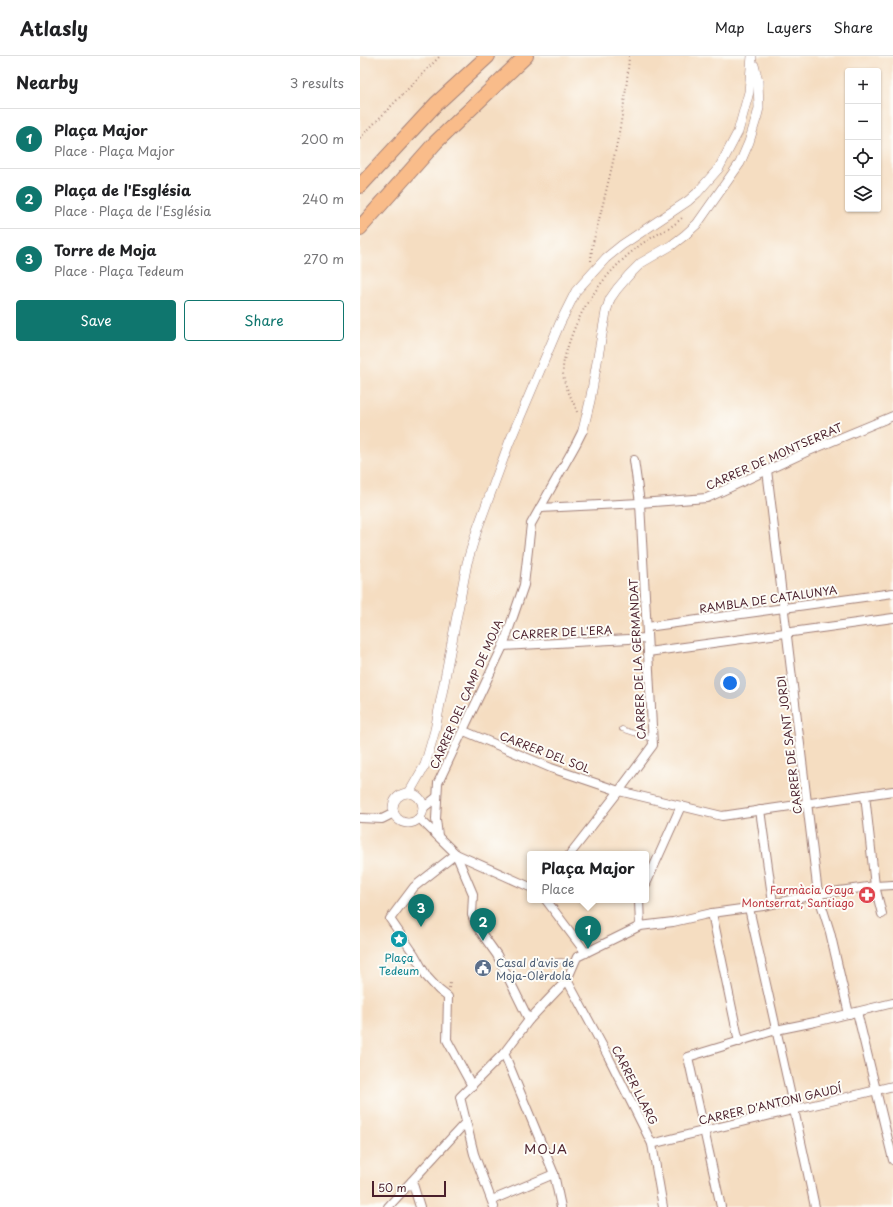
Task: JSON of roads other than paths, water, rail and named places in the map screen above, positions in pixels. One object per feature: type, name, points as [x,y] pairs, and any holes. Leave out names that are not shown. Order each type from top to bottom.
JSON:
[{"type":"highway","points":[[360,186],[436,104],[488,56]]},
{"type":"highway","points":[[360,228],[436,142],[526,56]]},
{"type":"street","points":[[409,793],[425,765],[435,730],[467,563],[485,506],[509,443],[560,323],[576,291],[606,258],[622,245],[688,202],[719,168],[738,132],[749,92],[752,57]]},
{"type":"street","points":[[583,430],[606,312],[610,299],[617,289],[641,263],[672,245],[697,224],[740,163],[749,142],[758,108],[758,81],[752,57]]},
{"type":"street","name":"CARRER DE MONTSERRAT","points":[[540,508],[707,498],[804,453],[893,416]]},
{"type":"street","name":"CARRER DEL CAMP DE MOJA","points":[[438,836],[436,819],[438,783],[464,731],[503,646],[524,585],[531,524],[583,430]]},
{"type":"street","name":"CARRER DE LA GERMANDAT","points":[[572,851],[653,745],[640,503],[634,460]]},
{"type":"street","name":"CARRER DE SANT JORDI","points":[[767,470],[818,894],[876,1090],[893,1160]]},
{"type":"street","name":"RAMBLA DE CATALUNYA","points":[[647,627],[893,593]]},
{"type":"street","points":[[648,652],[893,618]]},
{"type":"street","name":"CARRER DE L'ERA","points":[[503,646],[647,638]]},
{"type":"street","name":"CARRER DEL SOL","points":[[464,731],[551,768],[619,791],[722,816],[893,791]]},
{"type":"street","points":[[423,808],[420,799],[409,793],[396,799],[393,804],[396,817],[403,822],[412,823],[419,818],[423,808],[437,797]]},
{"type":"street","points":[[865,795],[875,886],[882,914]]},
{"type":"street","points":[[649,877],[680,806]]},
{"type":"street","points":[[760,810],[773,903]]},
{"type":"street","points":[[360,818],[382,819],[394,813]]},
{"type":"street","points":[[419,818],[456,854],[527,886]]},
{"type":"street","points":[[456,854],[414,886],[390,919],[414,954],[427,977],[448,997],[446,1040],[472,1086]]},
{"type":"street","points":[[456,854],[473,894],[472,915],[477,926],[497,955],[529,1020]]},
{"type":"street","points":[[554,1174],[493,1204],[474,1154],[460,1097],[504,1053],[529,1020],[567,980],[576,957],[640,926],[673,922],[712,913],[748,908],[818,894],[893,885]]},
{"type":"street","points":[[548,903],[586,953]]},
{"type":"street","points":[[639,903],[640,926]]},
{"type":"street","points":[[748,908],[795,1110],[815,1207]]},
{"type":"street","points":[[712,913],[738,1042]]},
{"type":"street","name":"CARRER LLARG","points":[[567,980],[608,1056],[652,1144],[663,1207]]},
{"type":"street","points":[[721,1207],[688,1057],[776,1030],[893,1003]]},
{"type":"street","points":[[504,1053],[554,1174],[561,1207]]},
{"type":"street","name":"CARRER D'ANTONI GAUDÍ","points":[[652,1144],[704,1130],[893,1086]]},
{"type":"street","points":[[388,1207],[466,1122]]},
{"type":"street","points":[[412,1181],[420,1207]]},
{"type":"lane","points":[[622,729],[652,739]]},
{"type":"lane","points":[[537,963],[574,963]]},
{"type":"place","name":"Farmàcia Gaya Montserrat, Santiago","points":[[867,895]]},
{"type":"place","name":"Torre de Moja","points":[[421,927]]},
{"type":"place","name":"Plaça Tedeum","points":[[399,939]]},
{"type":"place","name":"Plaça de l'Església","points":[[483,941]]},
{"type":"place","name":"Plaça Major","points":[[588,949]]},
{"type":"place","name":"Casal d'avis de Moja-Olèrdola","points":[[483,968]]},
{"type":"district","name":"MOJA","points":[[546,1148]]}]
